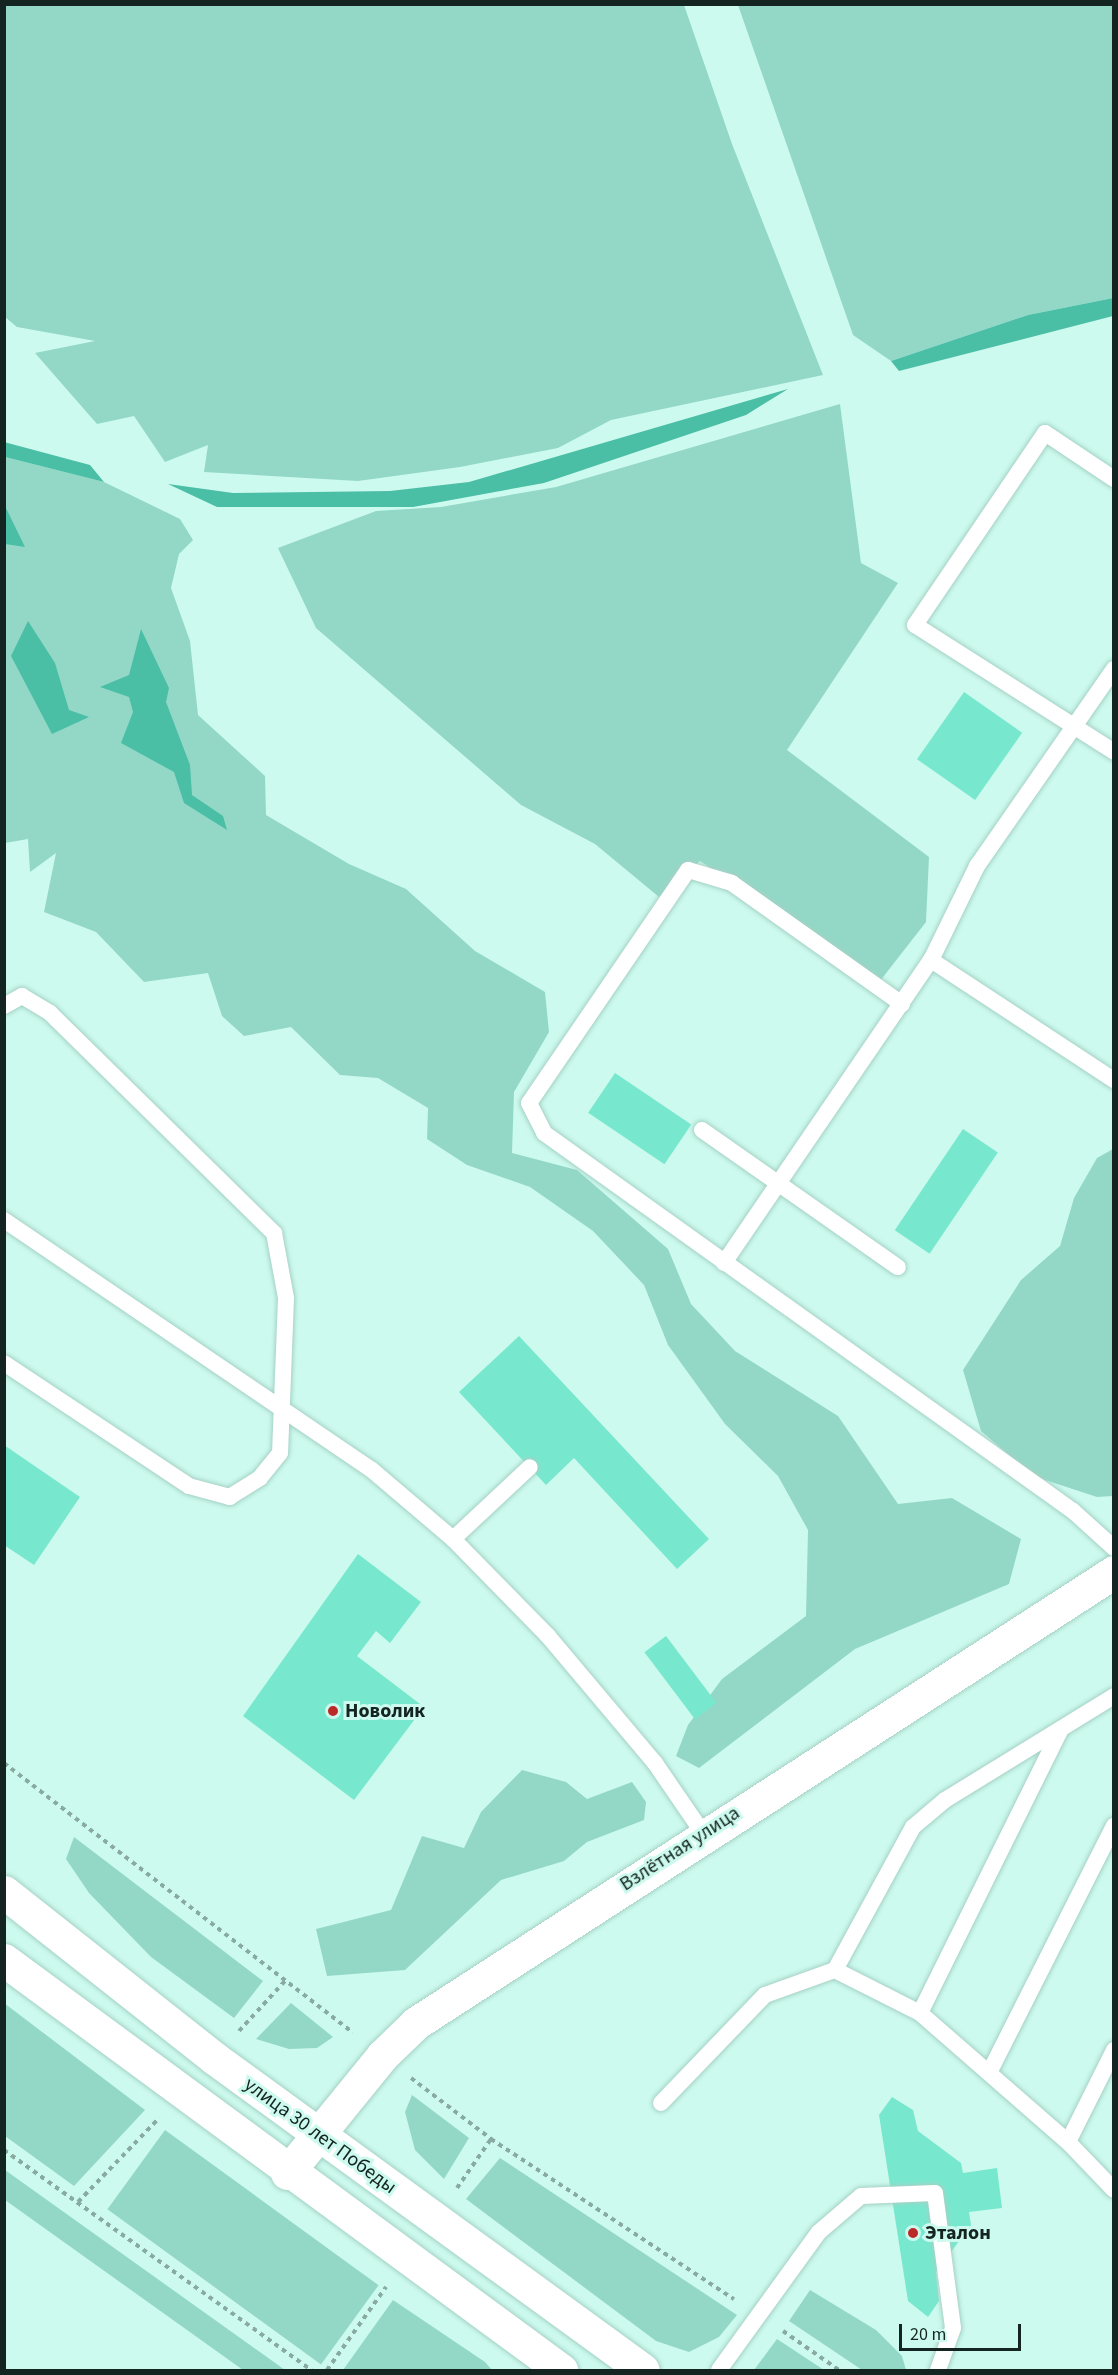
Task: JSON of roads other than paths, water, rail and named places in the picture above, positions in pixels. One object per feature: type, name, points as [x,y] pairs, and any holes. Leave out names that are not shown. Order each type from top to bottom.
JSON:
[{"type":"main road","name":"Взлётная улица","points":[[287,2173],[315,2134],[416,2023],[703,1833],[1113,1572]]},
{"type":"main road","name":"улица 30 лет Победы","points":[[4,1892],[315,2134],[644,2370]]},
{"type":"main road","points":[[4,1960],[287,2173],[561,2370]]},
{"type":"lane","points":[[1113,479],[1045,432],[915,625],[1113,752]]},
{"type":"lane","points":[[724,1263],[932,960],[977,866],[1113,669]]},
{"type":"lane","points":[[902,1004],[732,883],[688,870],[530,1104],[544,1132],[1073,1511],[1113,1548]]},
{"type":"lane","points":[[932,960],[1113,1080]]},
{"type":"lane","points":[[4,1006],[21,996],[50,1013],[274,1233],[286,1298],[280,1453],[260,1478],[230,1497],[189,1486],[4,1363]]},
{"type":"lane","points":[[702,1130],[898,1267]]},
{"type":"lane","points":[[4,1220],[372,1470],[453,1539],[548,1636],[655,1763],[703,1833]]},
{"type":"lane","points":[[453,1539],[530,1467]]},
{"type":"lane","points":[[661,2103],[765,1995],[835,1970],[913,1827],[945,1800],[1113,1696]]},
{"type":"lane","points":[[920,2013],[1061,1729]]},
{"type":"lane","points":[[990,2071],[1113,1825]]},
{"type":"lane","points":[[835,1970],[920,2013],[990,2071],[1068,2142],[1113,2190]]},
{"type":"lane","points":[[1068,2142],[1113,2050]]},
{"type":"lane","points":[[719,2370],[819,2232],[861,2196],[935,2193],[952,2328],[938,2370]]},
{"type":"place","name":"Новолик","points":[[333,1711]]},
{"type":"place","name":"Эталон","points":[[913,2233]]}]
